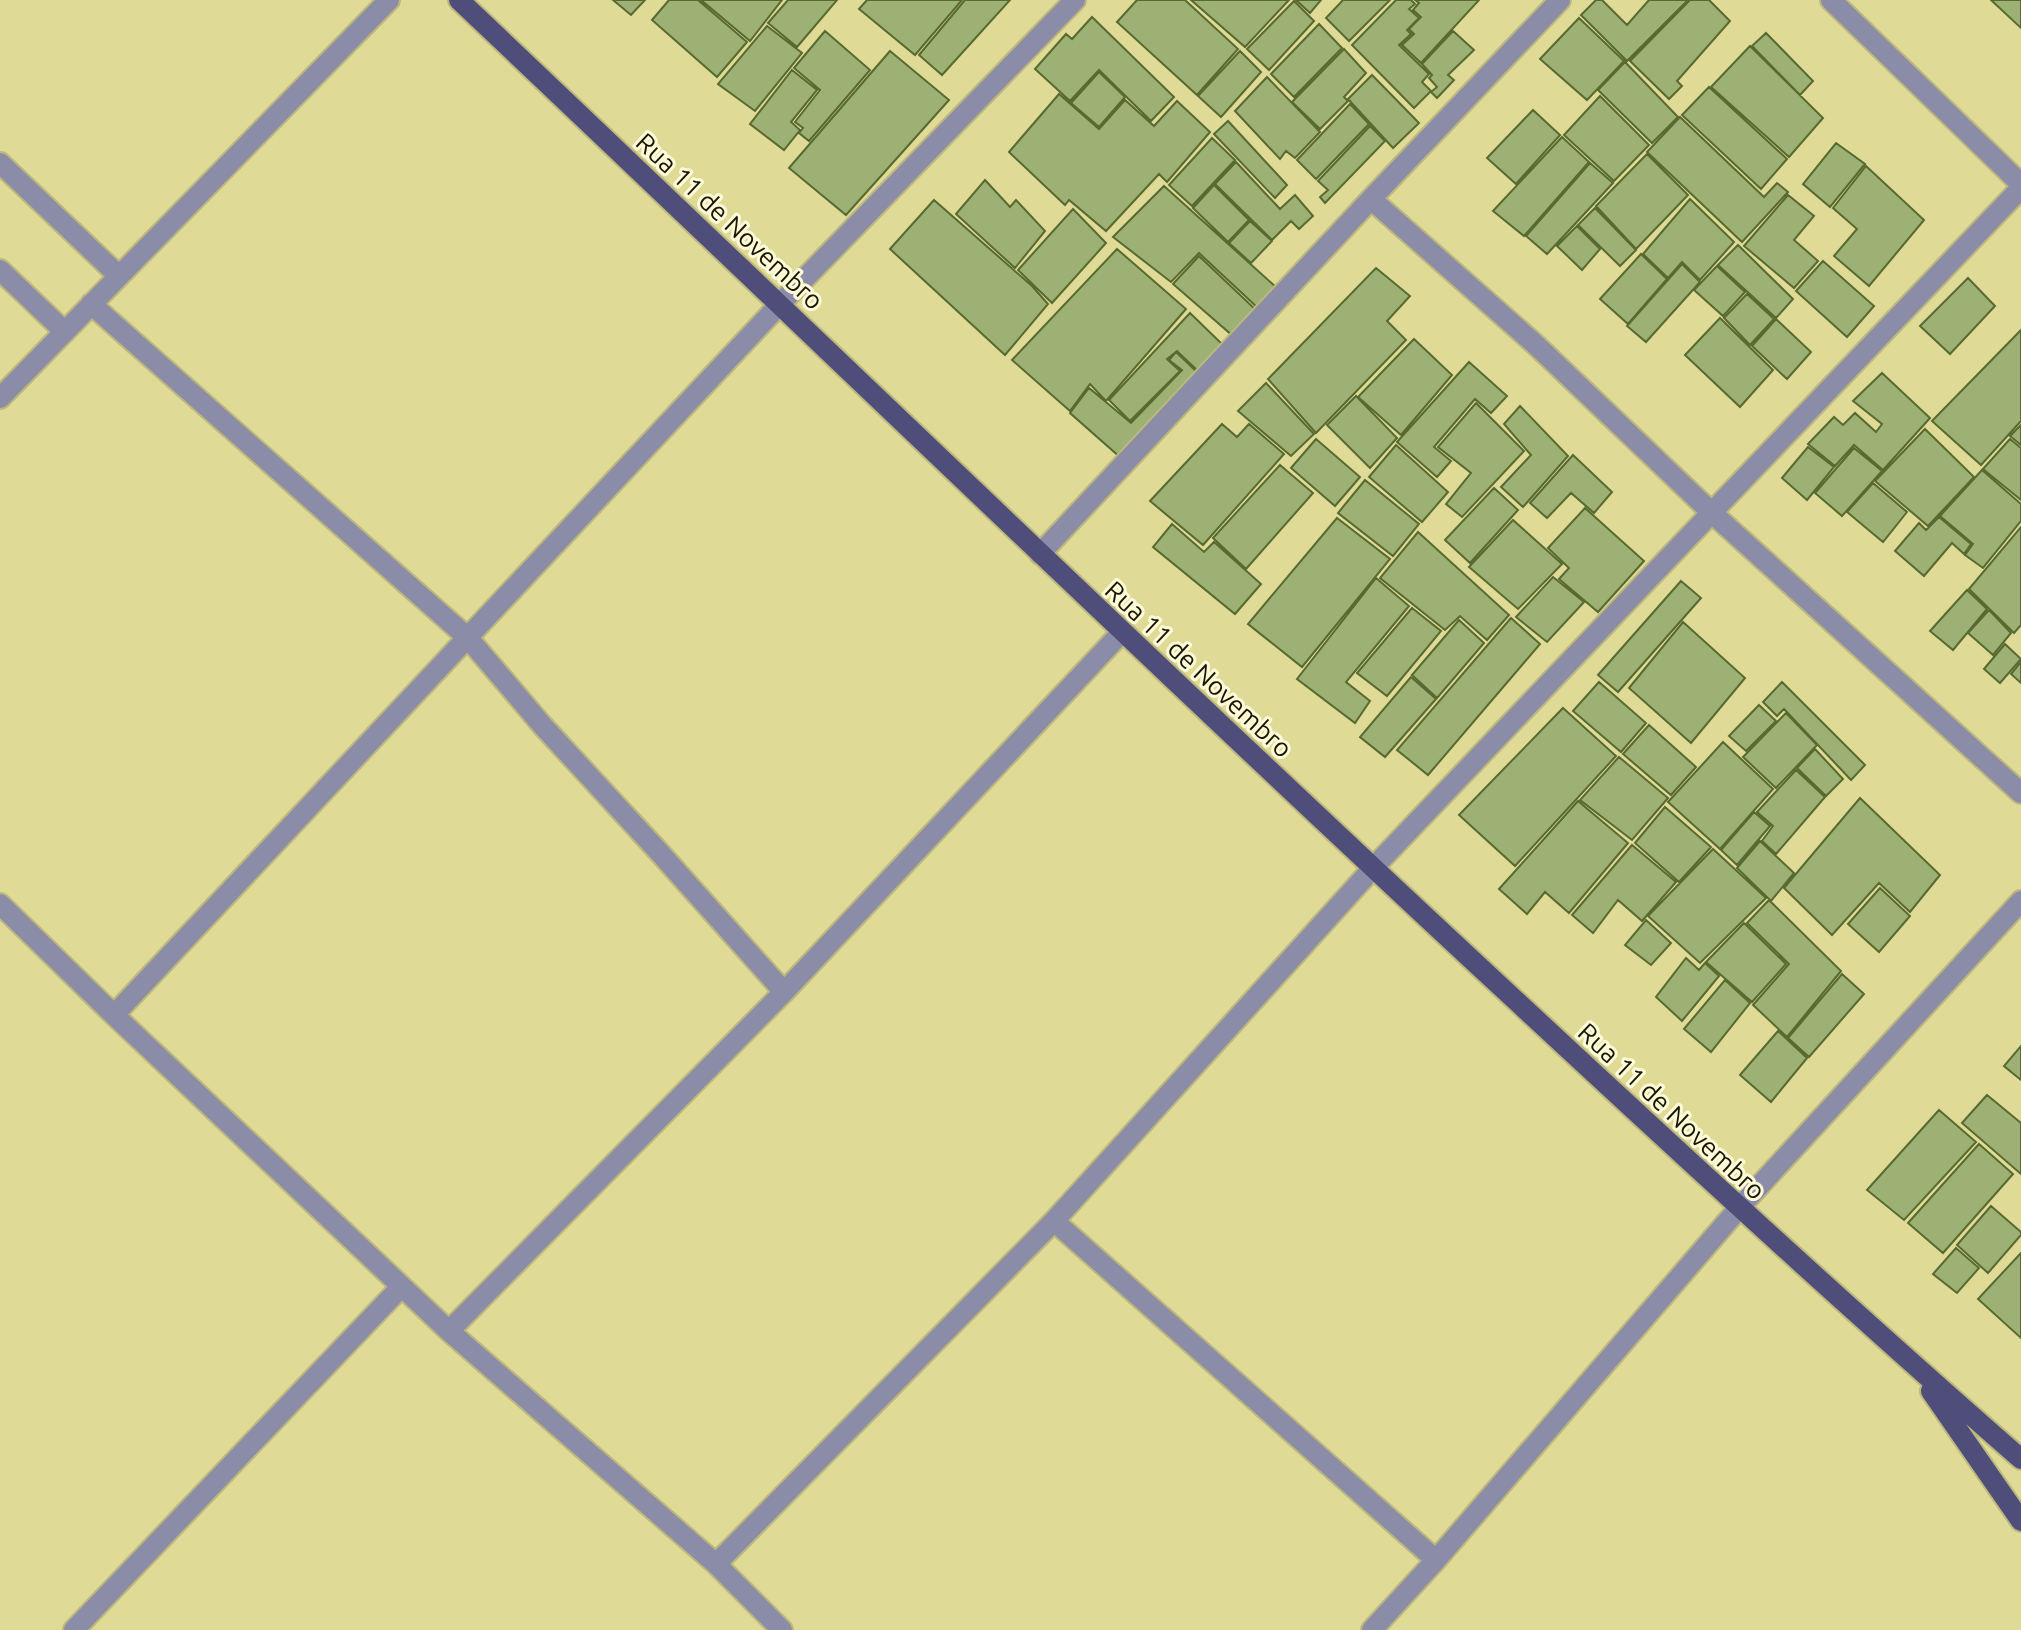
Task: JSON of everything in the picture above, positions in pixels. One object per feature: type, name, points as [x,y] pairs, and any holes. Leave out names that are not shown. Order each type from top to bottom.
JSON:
[{"type":"main road","name":"Rua 11 de Novembro","points":[[459,0],[1373,868],[1739,1208],[2021,1459]]},
{"type":"main road","name":"Rua 11 de Novembro","points":[[1913,1365],[2021,1521]]},
{"type":"street","points":[[0,398],[389,0]]},
{"type":"street","points":[[114,1015],[780,304],[1075,0]]},
{"type":"street","points":[[1040,554],[1560,0]]},
{"type":"street","points":[[716,1564],[1054,1221],[1373,868],[2021,186],[1831,0]]},
{"type":"street","points":[[0,163],[119,276]]},
{"type":"street","points":[[1371,199],[1536,345],[1711,512],[2021,793]]},
{"type":"street","points":[[0,270],[65,332]]},
{"type":"street","points":[[91,304],[468,638],[542,725],[784,992]]},
{"type":"street","points":[[449,1331],[784,992],[1122,632]]},
{"type":"street","points":[[1372,1630],[1739,1208],[2021,901]]},
{"type":"street","points":[[0,904],[401,1287],[716,1564],[782,1630]]},
{"type":"street","points":[[1054,1221],[1436,1560]]},
{"type":"street","points":[[85,1626],[401,1287]]},
{"type":"building","points":[[613,0],[645,0],[631,15]]},
{"type":"building","points":[[669,0],[698,0],[747,42],[717,77],[652,20]]},
{"type":"building","points":[[701,0],[782,0],[750,41]]},
{"type":"building","points":[[788,0],[837,0],[797,47],[768,23]]},
{"type":"building","points":[[867,0],[962,0],[915,55],[859,9]]},
{"type":"building","points":[[965,0],[1010,0],[942,75],[919,55]]},
{"type":"building","points":[[1137,0],[1185,0],[1238,49],[1197,95],[1117,22]]},
{"type":"building","points":[[1191,0],[1289,0],[1245,47]]},
{"type":"building","points":[[1296,0],[1321,0],[1310,13]]},
{"type":"building","points":[[1343,0],[1390,0],[1349,41],[1326,18]]},
{"type":"building","points":[[1396,0],[1411,0],[1415,4],[1409,9],[1419,18],[1407,30],[1411,34],[1399,45],[1429,74],[1422,82],[1431,91],[1414,108],[1352,45]]},
{"type":"building","points":[[1415,0],[1479,0],[1421,63],[1402,45],[1414,34],[1409,29],[1421,17],[1413,10],[1419,3]]},
{"type":"building","points":[[1596,0],[1602,0],[1627,25],[1649,0],[1688,0],[1627,61],[1581,15]]},
{"type":"building","points":[[1690,0],[1709,0],[1730,21],[1677,81],[1682,86],[1669,99],[1630,61]]},
{"type":"building","points":[[1991,0],[2021,0],[2021,28]]},
{"type":"building","points":[[1294,1],[1314,21],[1269,70],[1247,49]]},
{"type":"building","points":[[1092,17],[1174,97],[1151,121],[1099,70],[1070,101],[1035,69],[1066,34],[1072,39]]},
{"type":"building","points":[[1579,18],[1624,61],[1587,100],[1540,59]]},
{"type":"building","points":[[1319,24],[1342,48],[1294,97],[1271,74]]},
{"type":"building","points":[[767,26],[802,53],[755,111],[718,84]]},
{"type":"building","points":[[825,31],[870,70],[809,141],[799,133],[803,128],[795,122],[820,90],[794,68]]},
{"type":"building","points":[[1453,31],[1474,50],[1448,75],[1454,80],[1437,98],[1431,92],[1437,87],[1429,78],[1432,75],[1422,64]]},
{"type":"building","points":[[1766,33],[1813,81],[1800,95],[1752,46]]},
{"type":"building","points":[[1750,46],[1823,118],[1789,157],[1711,87]]},
{"type":"building","points":[[1344,49],[1366,73],[1344,97],[1348,101],[1320,129],[1292,102]]},
{"type":"building","points":[[890,51],[949,100],[846,215],[789,168]]},
{"type":"building","points":[[1240,51],[1261,72],[1221,117],[1198,96]]},
{"type":"building","points":[[1625,62],[1678,117],[1652,143],[1598,90]]},
{"type":"building","points":[[792,70],[817,90],[791,122],[800,130],[784,150],[750,124]]},
{"type":"building","points":[[1099,72],[1125,97],[1099,127],[1071,103]]},
{"type":"building","points":[[1372,75],[1419,123],[1393,148],[1348,99]]},
{"type":"building","points":[[1267,77],[1320,132],[1295,158],[1286,151],[1280,159],[1235,111]]},
{"type":"building","points":[[1709,87],[1787,159],[1761,189],[1682,115]]},
{"type":"building","points":[[1059,94],[1099,129],[1125,100],[1154,126],[1177,101],[1210,132],[1167,182],[1159,174],[1106,231],[1069,200],[1065,205],[1009,152]]},
{"type":"building","points":[[1600,96],[1649,145],[1614,181],[1564,135]]},
{"type":"building","points":[[1350,104],[1369,124],[1316,179],[1297,160]]},
{"type":"building","points":[[1533,110],[1560,135],[1516,184],[1487,158]]},
{"type":"building","points":[[1680,117],[1764,197],[1777,183],[1788,192],[1742,242],[1647,152]]},
{"type":"building","points":[[1228,121],[1287,185],[1275,198],[1214,134]]},
{"type":"building","points":[[1370,126],[1385,141],[1325,203],[1320,197],[1328,190],[1318,181]]},
{"type":"building","points":[[1562,137],[1589,162],[1524,236],[1493,211]]},
{"type":"building","points":[[1212,138],[1235,160],[1192,206],[1169,185]]},
{"type":"building","points":[[1836,143],[1865,164],[1830,207],[1803,184]]},
{"type":"building","points":[[1647,154],[1688,195],[1636,249],[1596,206]]},
{"type":"building","points":[[1236,162],[1280,209],[1295,195],[1313,216],[1299,229],[1291,221],[1272,240],[1215,184]]},
{"type":"building","points":[[1590,163],[1613,183],[1547,254],[1526,236]]},
{"type":"building","points":[[1866,166],[1924,220],[1869,286],[1834,256],[1857,229],[1833,208]]},
{"type":"building","points":[[985,180],[1010,207],[1016,200],[1045,231],[1015,268],[956,214]]},
{"type":"building","points":[[1214,185],[1249,220],[1228,242],[1193,208]]},
{"type":"building","points":[[1164,186],[1277,288],[1259,309],[1199,253],[1171,282],[1113,237]]},
{"type":"building","points":[[1788,195],[1814,216],[1794,240],[1818,261],[1794,288],[1744,246]]},
{"type":"building","points":[[1690,199],[1734,242],[1700,280],[1682,262],[1668,278],[1643,254]]},
{"type":"building","points":[[934,200],[1032,286],[1048,304],[1005,355],[890,249]]},
{"type":"building","points":[[1595,208],[1636,250],[1620,266],[1578,225]]},
{"type":"building","points":[[1073,209],[1106,243],[1052,303],[1018,270]]},
{"type":"building","points":[[1250,221],[1272,241],[1251,263],[1229,243]]},
{"type":"building","points":[[1577,226],[1600,249],[1582,270],[1557,246]]},
{"type":"building","points":[[1738,245],[1793,299],[1776,318],[1718,265]]},
{"type":"building","points":[[1117,249],[1186,309],[1106,401],[1090,384],[1070,411],[1012,360]]},
{"type":"building","points":[[1641,254],[1667,279],[1628,324],[1600,299]]},
{"type":"building","points":[[1199,256],[1257,311],[1233,336],[1173,284]]},
{"type":"building","points":[[1823,261],[1874,306],[1847,337],[1796,291]]},
{"type":"building","points":[[1682,264],[1700,282],[1646,342],[1627,326]]},
{"type":"building","points":[[1717,266],[1745,292],[1723,316],[1694,290]]},
{"type":"building","points":[[1376,268],[1410,296],[1387,321],[1406,340],[1316,433],[1268,379]]},
{"type":"building","points":[[1968,278],[1995,306],[1950,354],[1920,326]]},
{"type":"building","points":[[1747,294],[1774,319],[1750,345],[1724,318]]},
{"type":"building","points":[[1190,313],[1223,345],[1199,372],[1177,351],[1167,359],[1180,371],[1130,421],[1109,400]]},
{"type":"building","points":[[1720,318],[1773,370],[1740,407],[1685,355]]},
{"type":"building","points":[[1776,319],[1811,352],[1787,379],[1752,346]]},
{"type":"building","points":[[2021,330],[2021,421],[1981,465],[1932,421]]},
{"type":"building","points":[[1414,339],[1452,375],[1401,435],[1358,397]]},
{"type":"building","points":[[1176,352],[1198,373],[1121,458],[1070,413],[1089,388],[1131,423],[1182,370],[1169,360]]},
{"type":"building","points":[[1469,362],[1507,396],[1491,413],[1475,399],[1434,447],[1451,461],[1437,477],[1397,442]]},
{"type":"building","points":[[1882,373],[1930,418],[1883,470],[1854,445],[1835,466],[1808,444],[1834,417],[1843,425],[1855,413],[1876,432],[1882,424],[1853,401]]},
{"type":"building","points":[[1266,383],[1314,434],[1291,456],[1238,411]]},
{"type":"building","points":[[1356,396],[1397,438],[1370,468],[1327,425]]},
{"type":"building","points":[[1476,403],[1524,451],[1462,517],[1446,504],[1471,473],[1438,447]]},
{"type":"building","points":[[1520,406],[1568,456],[1523,507],[1501,487],[1531,455],[1504,424]]},
{"type":"building","points":[[1222,424],[1237,437],[1249,424],[1284,454],[1203,545],[1150,501]]},
{"type":"building","points":[[2021,425],[2021,445],[2010,436]]},
{"type":"building","points":[[1925,429],[1974,477],[1928,526],[1875,481]]},
{"type":"building","points":[[1316,439],[1360,477],[1335,506],[1291,468]]},
{"type":"building","points":[[2010,439],[2021,448],[2021,500],[1983,469]]},
{"type":"building","points":[[1396,445],[1448,492],[1422,522],[1369,477]]},
{"type":"building","points":[[1808,447],[1834,467],[1807,500],[1782,478]]},
{"type":"building","points":[[1854,448],[1882,471],[1842,516],[1815,493]]},
{"type":"building","points":[[1573,455],[1612,492],[1594,513],[1571,493],[1547,518],[1530,503]]},
{"type":"building","points":[[1280,465],[1313,493],[1246,569],[1213,538]]},
{"type":"building","points":[[1982,470],[2021,504],[2021,521],[1983,568],[1965,555],[1973,544],[1940,516]]},
{"type":"building","points":[[1365,480],[1419,524],[1393,556],[1338,513]]},
{"type":"building","points":[[1873,483],[1907,512],[1883,542],[1847,512]]},
{"type":"building","points":[[1494,488],[1518,510],[1470,563],[1445,540]]},
{"type":"building","points":[[1585,508],[1644,561],[1598,612],[1559,579],[1569,568],[1548,548]]},
{"type":"building","points":[[1939,517],[1971,544],[1964,554],[1952,543],[1924,576],[1895,551],[1919,523],[1926,530]]},
{"type":"building","points":[[1337,518],[1390,559],[1302,667],[1248,624]]},
{"type":"building","points":[[1513,520],[1562,564],[1518,609],[1469,567]]},
{"type":"building","points":[[1172,524],[1204,552],[1214,542],[1261,584],[1235,614],[1153,547]]},
{"type":"building","points":[[2021,527],[2021,625],[2014,633],[1969,589]]},
{"type":"building","points":[[1418,532],[1509,615],[1487,640],[1460,616],[1445,630],[1380,578]]},
{"type":"building","points":[[1553,577],[1584,602],[1547,642],[1516,617]]},
{"type":"building","points":[[1376,578],[1409,606],[1346,682],[1370,701],[1355,723],[1297,679]]},
{"type":"building","points":[[1681,581],[1701,598],[1618,692],[1598,675]]},
{"type":"building","points":[[1967,590],[1987,609],[1953,650],[1930,631]]},
{"type":"building","points":[[1412,608],[1441,631],[1387,696],[1357,673]]},
{"type":"building","points":[[1989,610],[2011,633],[1993,655],[1968,633]]},
{"type":"building","points":[[1511,618],[1540,644],[1428,775],[1397,750]]},
{"type":"building","points":[[1459,620],[1484,643],[1437,698],[1412,675]]},
{"type":"building","points":[[1683,622],[1745,678],[1691,743],[1629,688]]},
{"type":"building","points":[[2005,644],[2021,659],[2000,683],[1984,669]]},
{"type":"building","points":[[2021,662],[2021,683],[2011,674]]},
{"type":"building","points":[[1411,677],[1436,699],[1385,757],[1360,737]]},
{"type":"building","points":[[1599,682],[1646,723],[1621,752],[1573,711]]},
{"type":"building","points":[[1782,682],[1865,765],[1851,780],[1784,709],[1777,716],[1763,702]]},
{"type":"building","points":[[1759,705],[1776,721],[1746,751],[1729,736]]},
{"type":"building","points":[[1563,708],[1616,756],[1515,866],[1459,815]]},
{"type":"building","points":[[1786,713],[1817,745],[1776,788],[1743,757]]},
{"type":"building","points":[[1649,725],[1696,767],[1671,795],[1623,754]]},
{"type":"building","points":[[1723,742],[1773,789],[1720,849],[1668,802]]},
{"type":"building","points":[[1815,749],[1843,779],[1826,796],[1797,768]]},
{"type":"building","points":[[1619,757],[1668,798],[1632,840],[1580,800]]},
{"type":"building","points":[[1796,770],[1825,797],[1776,854],[1762,841],[1773,826],[1757,812]]},
{"type":"building","points":[[1860,798],[1940,875],[1910,912],[1879,883],[1832,935],[1784,888]]},
{"type":"building","points":[[1578,801],[1628,843],[1569,913],[1545,892],[1527,914],[1499,889]]},
{"type":"building","points":[[1665,807],[1711,847],[1679,882],[1635,843]]},
{"type":"building","points":[[1754,812],[1770,826],[1737,865],[1721,850]]},
{"type":"building","points":[[1760,841],[1794,873],[1771,901],[1737,868]]},
{"type":"building","points":[[1632,845],[1676,882],[1642,921],[1618,900],[1593,933],[1572,915]]},
{"type":"building","points":[[1713,849],[1766,898],[1700,963],[1648,916]]},
{"type":"building","points":[[1880,888],[1910,916],[1879,952],[1848,924]]},
{"type":"building","points":[[1769,900],[1841,971],[1787,1037],[1753,1005],[1789,964],[1747,923]]},
{"type":"building","points":[[1646,920],[1671,943],[1651,965],[1625,945]]},
{"type":"building","points":[[1744,923],[1786,964],[1752,1002],[1706,962]]},
{"type":"building","points":[[1686,958],[1699,970],[1705,963],[1719,976],[1682,1021],[1656,997]]},
{"type":"building","points":[[1842,974],[1864,994],[1809,1057],[1788,1038]]},
{"type":"building","points":[[1725,980],[1750,1003],[1711,1052],[1684,1029]]},
{"type":"building","points":[[1778,1031],[1807,1058],[1771,1102],[1740,1075]]},
{"type":"building","points":[[2021,1046],[2021,1080],[2004,1066]]},
{"type":"building","points":[[1987,1095],[2021,1123],[2021,1174],[1962,1123]]},
{"type":"building","points":[[1939,1110],[1976,1142],[1904,1220],[1867,1190]]},
{"type":"building","points":[[1979,1144],[2013,1174],[1943,1253],[1908,1223]]},
{"type":"building","points":[[1991,1206],[2021,1235],[1988,1273],[1957,1245]]},
{"type":"building","points":[[1956,1248],[1979,1268],[1957,1293],[1933,1274]]},
{"type":"building","points":[[2021,1253],[2021,1338],[1978,1299]]}]
